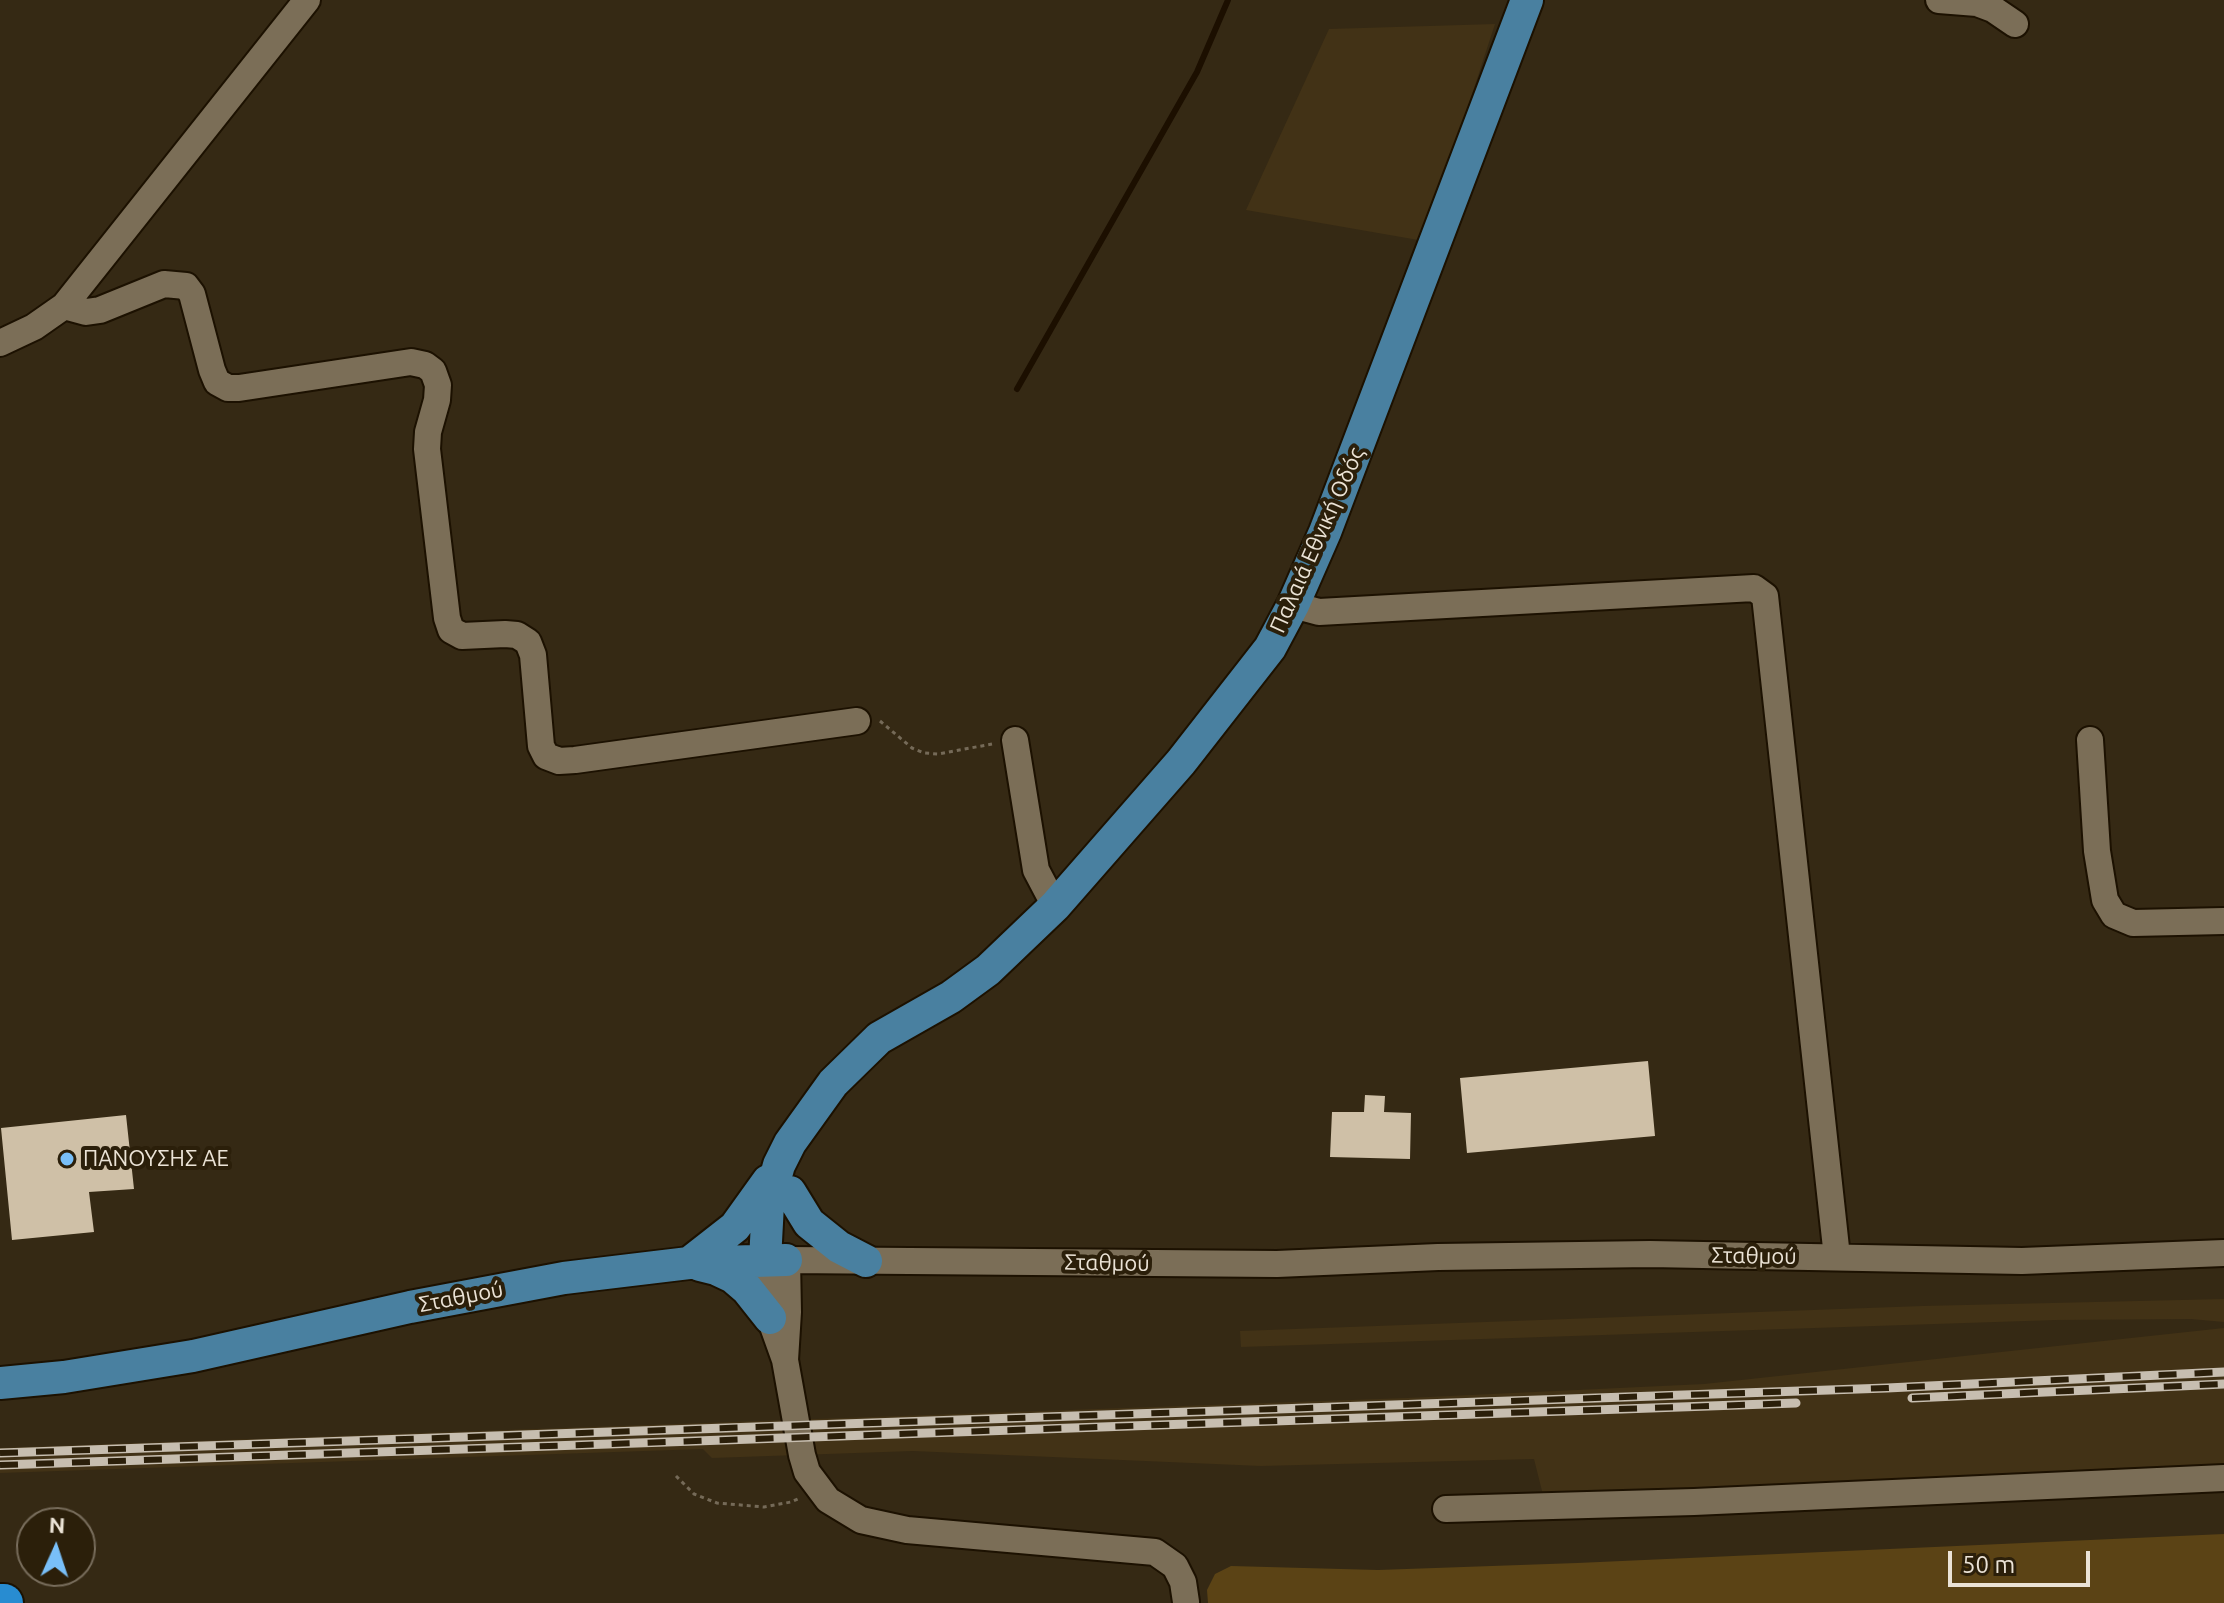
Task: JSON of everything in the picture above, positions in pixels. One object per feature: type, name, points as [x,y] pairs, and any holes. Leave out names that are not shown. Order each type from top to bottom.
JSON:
[{"type":"main road","name":"Παλαιά Εθνική Οδός","points":[[776,1260],[768,1204],[801,1145],[815,1109],[833,1083],[879,1038],[951,997],[988,970],[1055,906],[1200,738],[1270,648],[1293,605],[1331,517],[1527,0]]},
{"type":"main road","points":[[689,1263],[735,1227],[784,1179],[809,1223],[839,1247],[866,1261]]},
{"type":"main road","name":"Σταθμού","points":[[0,1383],[64,1377],[193,1356],[500,1288],[689,1263],[776,1260]]},
{"type":"main road","points":[[689,1263],[716,1269],[733,1277],[770,1318]]},
{"type":"street","points":[[0,343],[34,327],[64,306],[307,0]]},
{"type":"street","points":[[1939,0],[1977,3],[1993,9],[2015,24]]},
{"type":"street","points":[[64,306],[86,312],[100,310],[164,284],[186,286],[192,294],[212,370],[217,382],[228,388],[411,362],[425,365],[433,371],[438,385],[437,400],[428,432],[427,449],[447,618],[451,630],[462,636],[517,635],[528,642],[533,655],[541,746],[546,756],[559,761],[575,760],[857,721]]},
{"type":"street","points":[[1293,605],[1319,612],[1348,611],[1754,588],[1765,596],[1837,1257]]},
{"type":"street","points":[[1015,740],[1036,870],[1055,906]]},
{"type":"street","points":[[2090,740],[2097,851],[2105,900],[2114,915],[2133,923],[2224,921]]},
{"type":"street","name":"Σταθμού","points":[[776,1260],[1277,1264],[1438,1257],[1650,1254],[2022,1261],[2224,1253]]},
{"type":"street","points":[[776,1260],[770,1318],[785,1360],[802,1455],[807,1472],[817,1488],[842,1510],[881,1526],[1155,1552],[1175,1566],[1183,1582],[1186,1602]]},
{"type":"street","points":[[776,1260],[788,1312],[785,1360]]},
{"type":"street","points":[[1446,1509],[2224,1478]]},
{"type":"path","points":[[857,721],[882,721],[912,748],[924,753],[938,754],[1015,740]]},
{"type":"path","points":[[676,1476],[694,1494],[717,1503],[733,1505],[764,1507],[791,1502],[817,1488]]},
{"type":"shaded area","points":[[1495,24],[1424,241],[1246,210],[1329,29]]},
{"type":"shaded area","points":[[2224,1299],[2224,1322],[2191,1319],[2056,1320],[1241,1347],[1240,1331],[1922,1306]]},
{"type":"shaded area","points":[[2224,1328],[2224,1470],[1543,1495],[1534,1459],[1261,1466],[913,1451],[712,1458],[703,1449],[0,1473],[0,1448],[1407,1398],[1704,1384]]},
{"type":"shaded area","points":[[2224,1534],[2224,1603],[1208,1603],[1207,1590],[1215,1574],[1231,1566],[1378,1570]]},
{"type":"building","points":[[1648,1061],[1655,1136],[1467,1153],[1460,1078]]},
{"type":"building","points":[[1365,1095],[1385,1096],[1384,1112],[1411,1113],[1410,1159],[1330,1157],[1332,1112],[1364,1112]]},
{"type":"building","name":"ΠΑΝΟΥΣΗΣ ΑΕ","points":[[126,1115],[134,1189],[89,1192],[94,1232],[12,1240],[1,1128]]},
{"type":"waterway","points":[[1017,389],[1197,72],[1228,0]]},
{"type":"railway","points":[[0,1453],[1887,1388],[2224,1372]]},
{"type":"railway","points":[[1912,1398],[2224,1384]]},
{"type":"railway","points":[[0,1465],[1796,1403]]},
{"type":"place","name":"ΠΑΝΟΥΣΗΣ ΑΕ","points":[[67,1159]]}]
